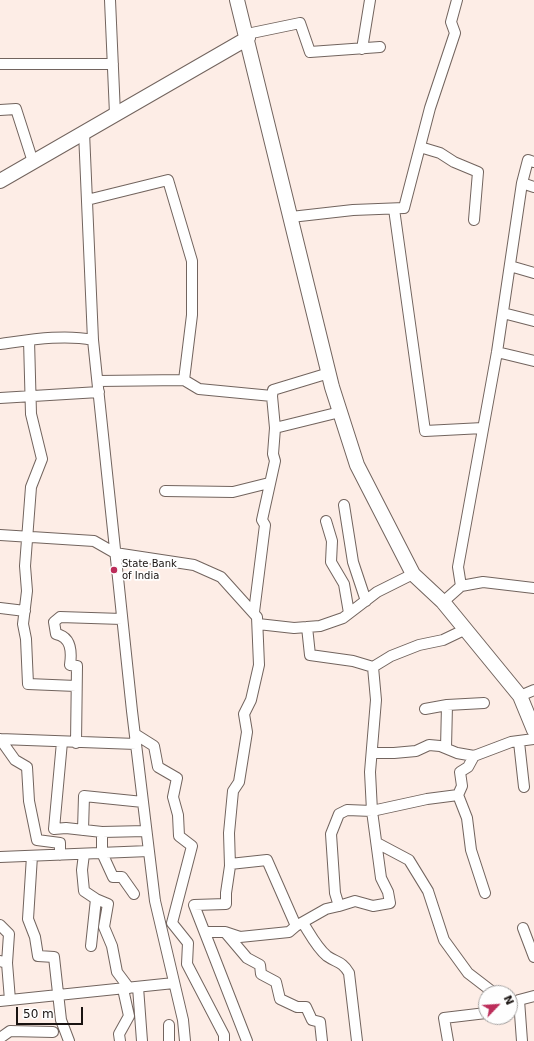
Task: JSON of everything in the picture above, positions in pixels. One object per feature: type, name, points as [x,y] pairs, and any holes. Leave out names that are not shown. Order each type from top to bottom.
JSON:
[{"type":"main road","points":[[237,0],[329,372],[357,465],[413,574],[443,602],[520,696],[534,730]]},
{"type":"main road","points":[[0,181],[247,36]]},
{"type":"street","points":[[110,0],[115,114]]},
{"type":"street","points":[[362,48],[370,0]]},
{"type":"street","points":[[291,217],[353,210],[404,208],[430,108],[455,33],[451,22],[456,0]]},
{"type":"street","points":[[247,36],[300,23],[310,52],[380,47]]},
{"type":"street","points":[[0,64],[113,64]]},
{"type":"street","points":[[0,110],[16,109],[33,162]]},
{"type":"street","points":[[84,132],[93,340],[122,619],[155,901],[183,1020],[185,1041]]},
{"type":"street","points":[[420,147],[440,153],[454,162],[478,172],[474,220]]},
{"type":"street","points":[[461,586],[458,567],[497,352],[522,183],[528,160],[534,162]]},
{"type":"street","points":[[87,200],[168,180],[192,261],[192,315],[184,380]]},
{"type":"street","points":[[522,183],[534,187]]},
{"type":"street","points":[[394,209],[425,431],[483,428]]},
{"type":"street","points":[[510,266],[534,273]]},
{"type":"street","points":[[502,313],[534,321]]},
{"type":"street","points":[[0,344],[29,340],[81,337],[93,340]]},
{"type":"street","points":[[29,340],[31,414],[42,459],[31,488],[27,537],[25,612],[23,624],[26,639],[28,684],[76,686]]},
{"type":"street","points":[[497,352],[534,361]]},
{"type":"street","points":[[254,612],[265,525],[262,520],[275,461],[273,454],[275,428],[272,396],[273,390],[329,372]]},
{"type":"street","points":[[98,381],[184,380],[199,389],[272,396]]},
{"type":"street","points":[[0,398],[99,392]]},
{"type":"street","points":[[275,428],[340,412]]},
{"type":"street","points":[[165,491],[233,492],[269,483]]},
{"type":"street","points":[[344,505],[353,562],[366,601]]},
{"type":"street","points":[[326,521],[332,541],[331,562],[344,584],[349,613]]},
{"type":"street","points":[[0,535],[94,540],[116,553],[194,565],[221,577],[258,617],[259,665],[252,700],[244,714],[246,732],[239,782],[233,791],[229,833],[230,864],[226,904],[194,905],[247,1041]]},
{"type":"street","points":[[258,624],[294,628],[320,626],[343,618],[397,580],[413,574]]},
{"type":"street","points":[[443,602],[461,586],[483,582],[534,588]]},
{"type":"street","points":[[0,608],[25,612]]},
{"type":"street","points":[[76,743],[78,694],[76,686],[77,666],[70,664],[72,653],[68,640],[64,636],[56,634],[54,622],[60,617],[73,619],[122,619]]},
{"type":"street","points":[[307,627],[310,655],[354,661],[373,667],[391,656],[419,645],[443,640],[466,629]]},
{"type":"street","points":[[205,932],[225,932],[240,937],[290,932],[299,924],[326,909],[355,902],[373,906],[390,903],[388,892],[381,878],[376,854],[377,844],[372,811],[370,772],[376,700],[373,667]]},
{"type":"street","points":[[520,696],[534,690]]},
{"type":"street","points":[[425,709],[446,705],[484,703]]},
{"type":"street","points":[[446,705],[446,748]]},
{"type":"street","points":[[135,734],[154,746],[158,766],[177,778],[174,797],[178,814],[179,836],[192,846],[172,923],[188,943],[186,964],[224,1035],[224,1041]]},
{"type":"street","points":[[0,739],[76,743],[136,744]]},
{"type":"street","points":[[0,739],[14,760],[27,767],[29,801],[38,840],[60,843],[60,855]]},
{"type":"street","points":[[372,753],[394,753],[416,750],[429,745],[474,756],[511,742],[534,739]]},
{"type":"street","points":[[62,742],[54,829],[66,828],[102,832],[146,831]]},
{"type":"street","points":[[519,742],[524,786]]},
{"type":"street","points":[[474,756],[468,767],[460,772],[462,786],[458,795],[467,818],[471,850],[485,892]]},
{"type":"street","points":[[339,906],[335,893],[331,834],[339,814],[347,810],[372,811],[428,799],[458,795]]},
{"type":"street","points":[[83,830],[84,796],[143,802]]},
{"type":"street","points":[[102,832],[102,853],[113,877],[122,877],[134,894]]},
{"type":"street","points":[[377,844],[409,860],[428,891],[444,940],[468,973],[484,985]]},
{"type":"street","points":[[0,857],[149,851]]},
{"type":"street","points":[[84,854],[82,870],[84,891],[96,900],[108,904],[104,927],[112,946],[117,972],[130,988],[142,1041]]},
{"type":"street","points":[[32,856],[28,919],[35,937],[38,956],[54,957],[57,996],[61,1020],[69,1041]]},
{"type":"street","points":[[230,864],[267,860],[299,924],[328,957],[344,964],[349,973],[357,1041]]},
{"type":"street","points":[[91,946],[96,900]]},
{"type":"street","points":[[0,925],[10,934],[4,962],[5,1001]]},
{"type":"street","points":[[523,928],[534,957]]},
{"type":"street","points":[[225,932],[247,958],[260,965],[261,974],[276,982],[280,999],[297,1008],[306,1007],[312,1020],[320,1022],[322,1041]]},
{"type":"street","points":[[5,1001],[174,984]]},
{"type":"street","points":[[120,1041],[118,1034],[129,1016],[130,988]]},
{"type":"street","points":[[0,993],[5,1001]]},
{"type":"street","points":[[522,1041],[519,1000],[534,996]]},
{"type":"street","points":[[448,1041],[444,1018],[478,1014]]},
{"type":"street","points":[[0,1038],[10,1031],[52,1036],[61,1020]]},
{"type":"street","points":[[169,1025],[169,1041]]},
{"type":"place","name":"State Bank of India","points":[[114,570]]}]
